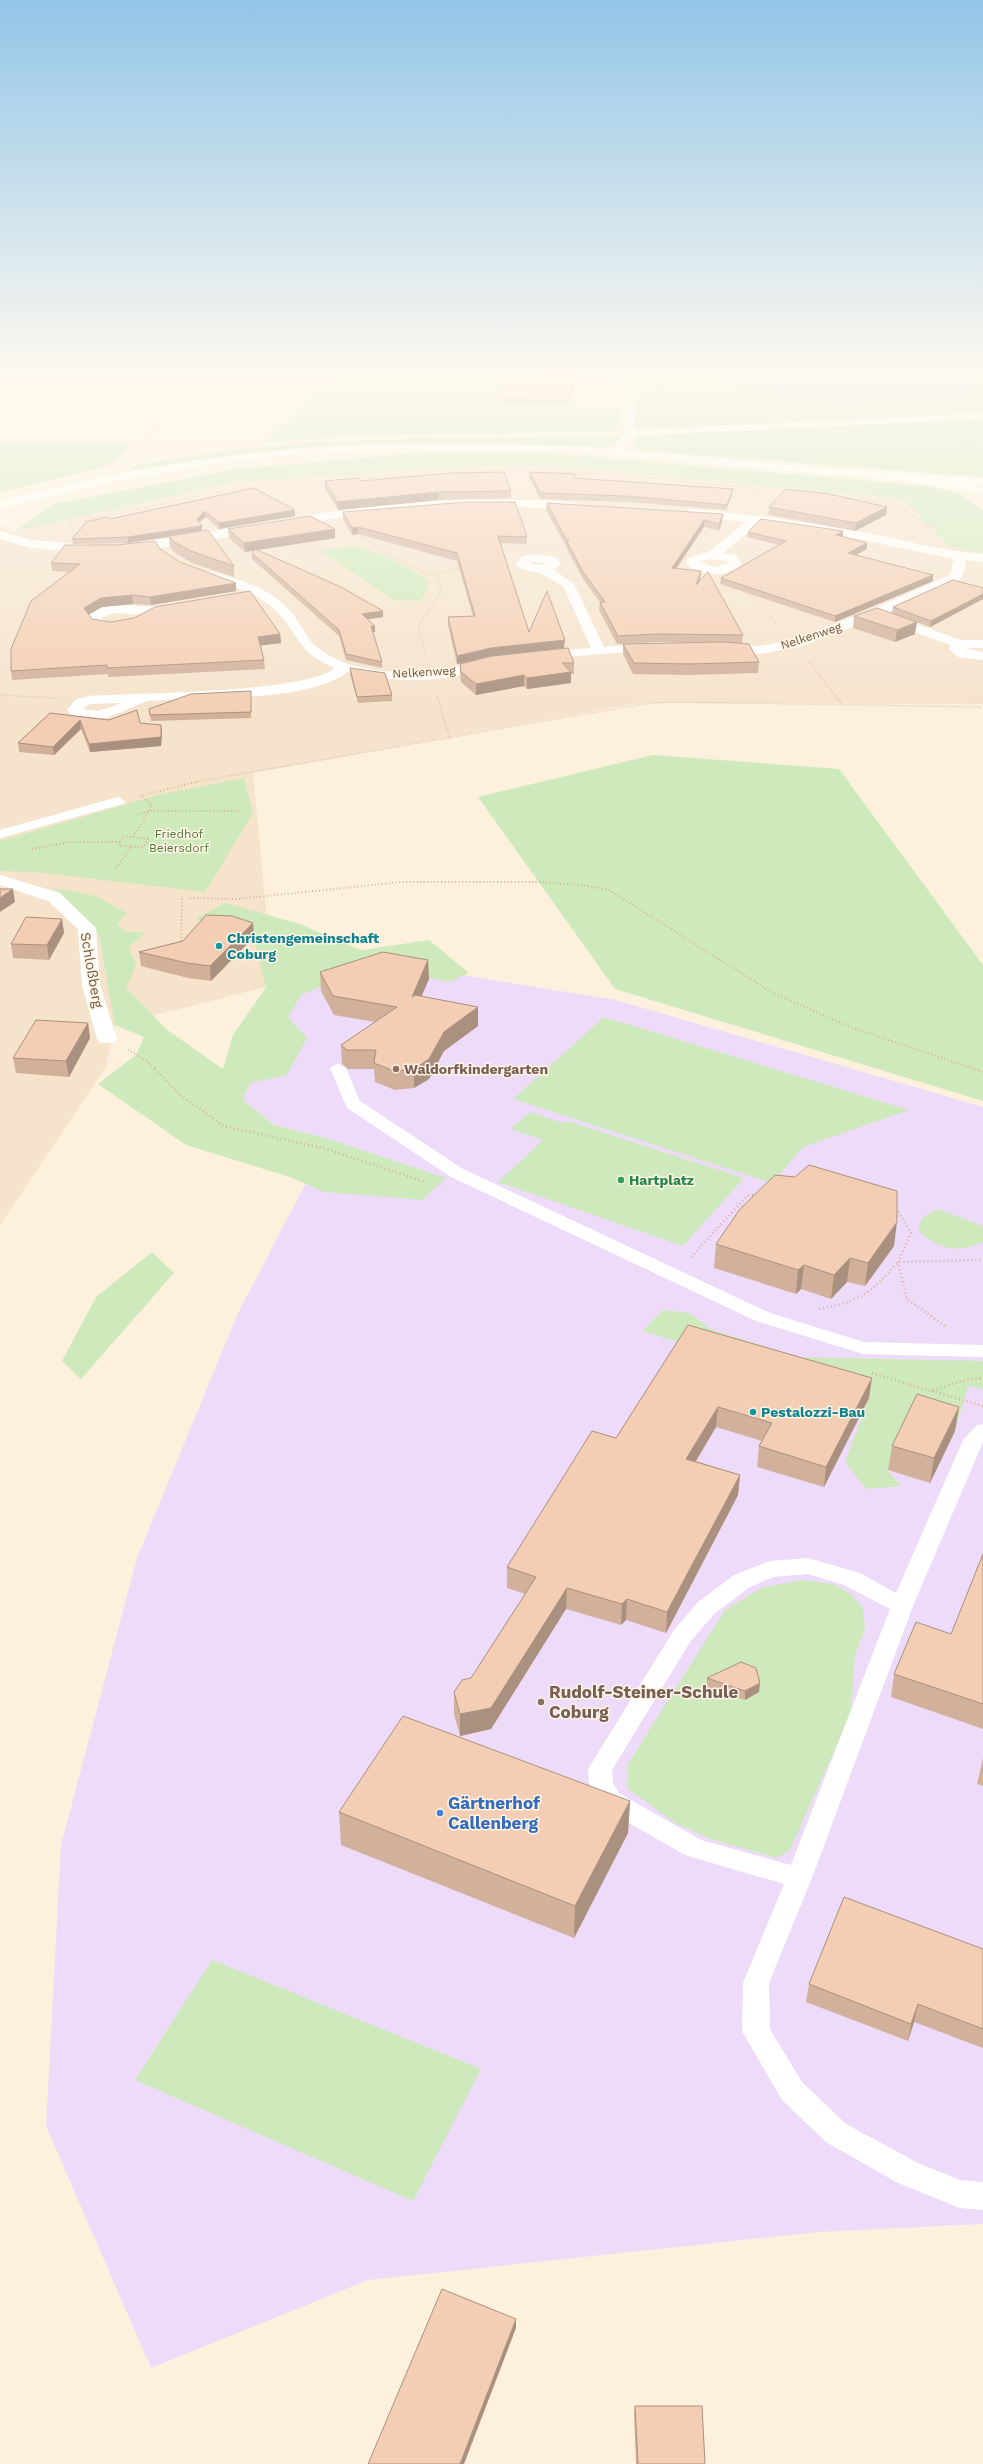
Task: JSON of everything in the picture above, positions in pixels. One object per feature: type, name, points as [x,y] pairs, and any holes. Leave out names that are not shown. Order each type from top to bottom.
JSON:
[{"type":"street","points":[[0,504],[74,487]]},
{"type":"street","points":[[2,537],[51,547],[111,548],[160,544],[334,515],[414,506],[471,502],[589,506]]},
{"type":"street","points":[[679,512],[757,518],[860,536],[901,546],[960,557],[983,558]]},
{"type":"street","points":[[713,555],[757,518]]},
{"type":"street","points":[[160,544],[170,557]]},
{"type":"street","name":"Nelkenweg","points":[[705,647],[759,650],[781,648],[876,613],[955,577],[958,571],[960,557]]},
{"type":"street","points":[[543,569],[568,584],[599,650]]},
{"type":"street","name":"Nelkenweg","points":[[196,571],[258,592],[285,612],[312,650],[344,667],[383,674],[430,674],[465,669],[482,663],[502,660]]},
{"type":"street","points":[[235,596],[258,592]]},
{"type":"street","points":[[152,611],[189,604]]},
{"type":"street","points":[[876,613],[960,644],[983,644]]},
{"type":"street","points":[[960,644],[956,646],[958,651],[969,655],[983,656]]},
{"type":"street","points":[[523,657],[599,650],[666,647]]},
{"type":"street","points":[[88,700],[80,703],[74,710],[85,715],[98,715],[113,712],[142,699],[282,690],[333,677],[344,667]]},
{"type":"street","name":"Schloßberg","points":[[0,880],[24,886],[54,897],[87,928],[92,985],[107,1039]]},
{"type":"lane","points":[[0,834],[118,801]]},
{"type":"lane","points":[[338,1068],[352,1104],[457,1173],[763,1317],[863,1348],[983,1351]]},
{"type":"lane","points":[[983,1431],[973,1440],[902,1606],[799,1878],[756,1983],[756,2031],[792,2091],[836,2133],[908,2173],[960,2194],[983,2196]]},
{"type":"lane","points":[[799,1878],[694,1848],[610,1800],[601,1783],[600,1769],[682,1636],[706,1608],[742,1582],[770,1569],[808,1566],[852,1579],[902,1606]]},
{"type":"path","points":[[292,487],[334,515],[384,552],[431,574],[439,580],[441,592],[418,626],[430,674],[450,739]]},
{"type":"path","points":[[431,574],[464,568]]},
{"type":"path","points":[[0,695],[88,700]]},
{"type":"path","points":[[118,801],[189,783],[450,739],[643,704],[672,702],[983,707]]},
{"type":"path","points":[[140,796],[152,805],[149,811],[240,811]]},
{"type":"path","points":[[123,836],[148,839],[143,847],[119,846],[121,842],[123,836]]},
{"type":"path","points":[[31,849],[69,842],[121,842]]},
{"type":"path","points":[[116,868],[131,846]]},
{"type":"path","points":[[190,898],[237,899],[401,882],[539,882],[582,885],[609,890],[771,992],[848,1026],[983,1072]]},
{"type":"path","points":[[179,952],[182,897]]},
{"type":"path","points":[[674,1276],[747,1196],[762,1193]]},
{"type":"path","points":[[818,1309],[849,1304],[868,1296],[898,1262],[911,1233],[898,1211],[891,1208]]},
{"type":"path","points":[[898,1262],[983,1260]]},
{"type":"path","points":[[898,1262],[907,1299],[950,1330]]},
{"type":"path","points":[[932,1391],[983,1406]]},
{"type":"shaded area","points":[[213,487],[775,487],[903,499],[949,546],[983,553],[983,704],[638,703],[253,773],[268,931],[266,987],[115,1025],[106,1067],[0,1225],[0,525],[13,532]]},
{"type":"shaded area","name":"Rudolf-Steiner-Schule Coburg","points":[[321,952],[616,1000],[983,1107],[983,2224],[819,2232],[368,2280],[151,2368],[46,2126],[61,1845],[137,1558],[238,1313],[329,1139],[274,1125],[243,1100],[250,1083]]},
{"type":"green space","points":[[0,487],[21,487],[0,492]]},
{"type":"green space","points":[[142,487],[213,487],[13,532],[53,504]]},
{"type":"green space","points":[[775,487],[934,487],[960,494],[983,511],[983,553],[949,546],[903,499]]},
{"type":"green space","points":[[355,547],[384,555],[409,569],[426,580],[428,590],[420,601],[394,600],[319,550]]},
{"type":"green space","points":[[653,755],[839,769],[983,965],[983,1101],[615,989],[478,797]]},
{"type":"green space","name":"Friedhof Beiersdorf","points":[[244,778],[253,813],[205,892],[36,872],[0,871],[0,841],[158,795]]},
{"type":"green space","points":[[53,888],[95,896],[127,913],[117,923],[126,932],[145,933],[129,947],[136,966],[126,988],[166,1029],[223,1069],[233,1035],[266,987],[254,937],[207,929],[197,918],[225,903],[300,924],[362,950],[429,940],[469,973],[450,982],[371,967],[302,994],[288,1017],[307,1038],[287,1075],[250,1083],[243,1100],[274,1125],[329,1139],[446,1178],[422,1200],[324,1192],[290,1177],[186,1145],[98,1084],[136,1055],[144,1037],[115,1025],[99,935]]},
{"type":"green space","points":[[604,1017],[909,1110],[803,1147],[772,1183],[513,1099]]},
{"type":"green space","name":"Hartplatz","points":[[530,1112],[563,1123],[568,1121],[744,1178],[683,1246],[498,1182],[543,1140],[511,1129]]},
{"type":"green space","points":[[938,1209],[983,1226],[983,1242],[965,1248],[948,1248],[932,1242],[918,1230],[922,1218]]},
{"type":"green space","points":[[152,1252],[174,1273],[81,1379],[62,1361],[96,1297]]},
{"type":"green space","points":[[663,1310],[690,1313],[710,1329],[798,1357],[983,1361],[983,1389],[968,1386],[955,1431],[888,1470],[901,1486],[866,1489],[845,1462],[869,1398],[642,1331]]},
{"type":"green space","points":[[803,1580],[833,1584],[850,1593],[863,1608],[865,1629],[855,1655],[851,1713],[790,1850],[777,1858],[710,1839],[675,1823],[628,1789],[628,1764],[725,1610],[763,1587]]},
{"type":"green space","points":[[212,1960],[481,2069],[413,2201],[135,2080]]},
{"type":"building","points":[[328,487],[510,487],[511,491],[439,492],[337,502]]},
{"type":"building","points":[[538,487],[704,487],[733,489],[727,505],[626,496],[541,493]]},
{"type":"building","points":[[254,488],[295,510],[219,523],[205,511],[197,519],[202,526],[128,537],[72,539],[86,522],[107,517],[110,519]]},
{"type":"building","points":[[786,489],[829,494],[887,507],[856,523],[769,507]]},
{"type":"building","points":[[467,502],[515,502],[527,537],[498,536],[529,632],[547,591],[565,640],[491,648],[457,656],[448,617],[475,616],[457,553],[358,527],[352,528],[343,512]]},
{"type":"building","points":[[547,503],[723,514],[719,524],[704,520],[672,568],[701,571],[696,585],[708,572],[743,635],[658,634],[618,636],[600,602],[605,602],[583,572],[567,542],[569,539],[566,539]]},
{"type":"building","points":[[310,516],[335,529],[244,543],[228,529]]},
{"type":"building","points":[[761,519],[843,531],[836,535],[867,543],[848,553],[933,575],[835,616],[721,578],[786,541],[748,532]]},
{"type":"building","points":[[208,530],[234,566],[191,551],[174,542],[169,536]]},
{"type":"building","points":[[155,541],[160,549],[180,562],[236,583],[150,597],[132,595],[101,598],[84,608],[92,619],[111,622],[134,618],[155,607],[250,591],[280,634],[258,637],[264,660],[107,668],[107,665],[11,671],[11,649],[31,601],[80,564],[51,563],[65,545],[116,545]]},
{"type":"building","points":[[255,549],[341,587],[383,611],[362,614],[375,626],[371,626],[382,662],[346,654],[339,630],[252,553]]},
{"type":"building","points":[[953,580],[983,588],[983,594],[931,621],[893,607]]},
{"type":"building","points":[[877,608],[917,622],[897,630],[854,616]]},
{"type":"building","points":[[722,642],[749,644],[759,662],[689,664],[634,663],[623,644]]},
{"type":"building","points":[[568,648],[574,663],[562,663],[571,672],[527,678],[524,675],[476,684],[461,672],[460,664],[492,656]]},
{"type":"building","points":[[350,668],[385,673],[392,695],[357,697]]},
{"type":"building","points":[[251,691],[251,712],[150,715],[149,709],[191,694]]},
{"type":"building","points":[[137,710],[140,723],[161,725],[161,737],[89,744],[80,720],[53,747],[18,743],[50,713],[109,720]]},
{"type":"building","points":[[0,889],[13,889],[0,898]]},
{"type":"building","points":[[206,915],[232,916],[253,923],[210,966],[187,963],[139,952],[183,941]]},
{"type":"building","points":[[26,917],[62,919],[47,945],[11,944]]},
{"type":"building","points":[[383,952],[428,960],[412,997],[415,995],[478,1007],[444,1032],[429,1059],[414,1069],[394,1071],[374,1063],[376,1050],[347,1050],[341,1045],[397,1007],[333,996],[320,972]]},
{"type":"building","points":[[36,1020],[88,1023],[66,1061],[13,1058]]},
{"type":"building","points":[[809,1165],[897,1191],[897,1222],[868,1263],[850,1258],[834,1275],[804,1265],[798,1270],[716,1244],[740,1209],[775,1175],[795,1177]]},
{"type":"building","points":[[688,1325],[872,1378],[826,1467],[759,1446],[772,1423],[718,1407],[686,1459],[740,1475],[667,1612],[627,1599],[622,1604],[567,1588],[491,1708],[460,1714],[454,1692],[462,1680],[471,1678],[536,1577],[507,1567],[592,1431],[616,1438]]},
{"type":"building","points":[[917,1394],[959,1407],[934,1458],[892,1446]]},
{"type":"building","points":[[983,1554],[983,1704],[894,1674],[916,1622],[951,1634]]},
{"type":"building","points":[[741,1662],[756,1668],[760,1683],[745,1691],[707,1678]]},
{"type":"building","points":[[403,1716],[630,1801],[575,1906],[339,1812]]},
{"type":"building","points":[[844,1897],[983,1949],[983,2029],[918,2004],[911,2024],[809,1984]]},
{"type":"building","points":[[442,2289],[516,2319],[460,2464],[368,2464]]},
{"type":"building","points":[[635,2406],[702,2406],[705,2464],[638,2464]]},
{"type":"place","name":"Christengemeinschaft Coburg","points":[[219,946]]},
{"type":"place","name":"Waldorfkindergarten","points":[[396,1069]]},
{"type":"place","name":"Hartplatz","points":[[621,1180]]},
{"type":"place","name":"Pestalozzi-Bau","points":[[753,1412]]},
{"type":"place","name":"Rudolf-Steiner-Schule Coburg","points":[[541,1702]]},
{"type":"place","name":"Gärtnerhof Callenberg","points":[[440,1813]]}]
